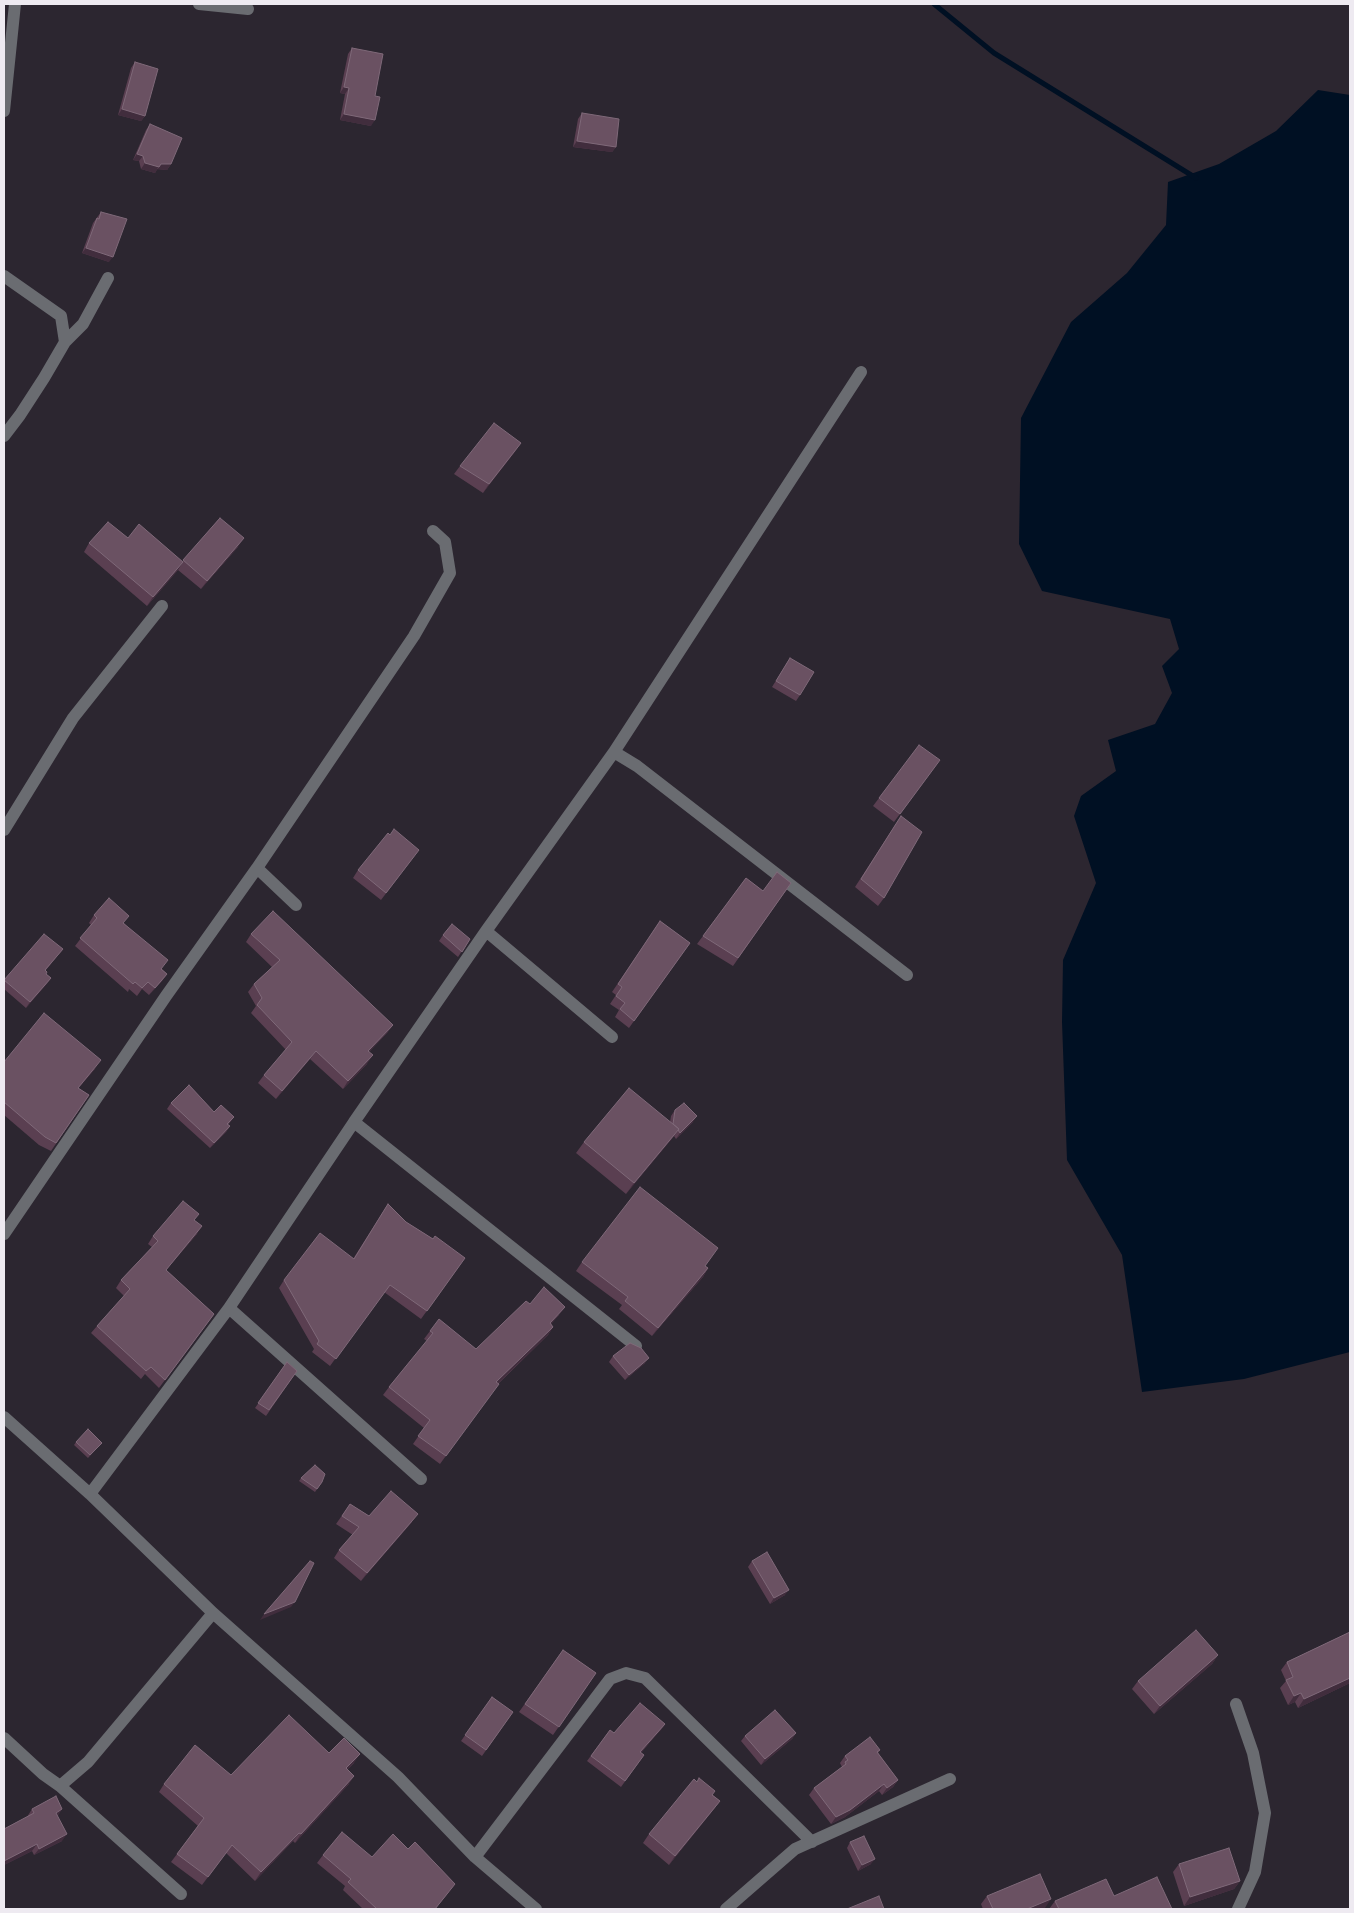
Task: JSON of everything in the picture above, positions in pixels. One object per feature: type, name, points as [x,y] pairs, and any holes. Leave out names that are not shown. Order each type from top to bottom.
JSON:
[{"type":"street","points":[[4,111],[15,4]]},
{"type":"street","points":[[199,4],[248,9]]},
{"type":"street","points":[[4,276],[61,316],[65,342]]},
{"type":"street","points":[[4,436],[39,386],[65,342],[83,324],[108,278]]},
{"type":"street","points":[[90,1494],[229,1308],[486,931],[614,752],[861,372]]},
{"type":"street","points":[[4,1234],[160,1004],[257,868],[414,636],[450,573],[445,542],[433,531]]},
{"type":"street","points":[[4,830],[73,718],[162,606]]},
{"type":"street","points":[[614,752],[637,766],[907,975]]},
{"type":"street","points":[[257,868],[296,904]]},
{"type":"street","points":[[486,931],[612,1037]]},
{"type":"street","points":[[354,1122],[636,1346]]},
{"type":"street","points":[[229,1308],[421,1479]]},
{"type":"street","points":[[4,1417],[90,1494],[213,1613],[398,1777],[475,1857],[536,1909]]},
{"type":"street","points":[[60,1786],[88,1762],[213,1613]]},
{"type":"street","points":[[475,1857],[610,1678],[626,1673],[645,1678],[812,1842]]},
{"type":"street","points":[[1236,1704],[1253,1753],[1265,1813],[1255,1872],[1238,1909]]},
{"type":"street","points":[[4,1738],[181,1894]]},
{"type":"street","points":[[726,1909],[795,1849],[950,1779]]},
{"type":"water","points":[[1318,90],[1350,95],[1350,1352],[1244,1379],[1142,1392],[1122,1255],[1067,1160],[1062,1022],[1063,960],[1096,883],[1074,816],[1081,796],[1116,771],[1108,740],[1155,724],[1172,693],[1162,666],[1179,649],[1170,619],[1042,591],[1019,544],[1021,418],[1071,322],[1127,273],[1166,225],[1168,182],[1219,164],[1276,131]]},
{"type":"building","points":[[352,48],[383,54],[375,96],[380,97],[375,120],[344,114],[349,88],[344,87]]},
{"type":"building","points":[[135,62],[158,69],[145,116],[122,109]]},
{"type":"building","points":[[582,113],[619,119],[616,147],[577,141]]},
{"type":"building","points":[[150,124],[182,138],[171,164],[161,164],[159,167],[145,163],[143,156],[137,154]]},
{"type":"building","points":[[101,212],[127,219],[113,257],[86,248]]},
{"type":"building","points":[[494,423],[521,443],[489,484],[460,466]]},
{"type":"building","points":[[220,518],[244,538],[207,581],[183,560]]},
{"type":"building","points":[[108,522],[128,538],[139,524],[183,562],[153,597],[89,543]]},
{"type":"building","points":[[790,658],[814,672],[800,695],[776,681]]},
{"type":"building","points":[[919,745],[940,760],[900,814],[879,798]]},
{"type":"building","points":[[901,816],[922,832],[884,898],[861,879]]},
{"type":"building","points":[[394,829],[419,850],[386,893],[358,870],[388,833],[390,835]]},
{"type":"building","points":[[777,872],[791,883],[738,958],[703,936],[746,878],[763,891]]},
{"type":"building","points":[[109,898],[129,916],[123,923],[168,960],[161,969],[167,974],[155,988],[148,982],[142,988],[135,982],[133,984],[80,938],[97,918],[94,915]]},
{"type":"building","points":[[273,911],[393,1025],[368,1051],[373,1055],[348,1081],[316,1051],[282,1091],[264,1075],[292,1042],[257,1005],[262,998],[254,984],[280,960],[251,934]]},
{"type":"building","points":[[660,921],[690,943],[634,1021],[620,1009],[625,1003],[616,996],[622,987],[618,984]]},
{"type":"building","points":[[452,924],[470,939],[462,952],[443,935]]},
{"type":"building","points":[[44,934],[63,949],[45,970],[46,974],[51,978],[30,1002],[4,980]]},
{"type":"building","points":[[44,1013],[101,1060],[78,1088],[89,1095],[56,1143],[45,1137],[4,1102],[4,1062]]},
{"type":"building","points":[[189,1085],[214,1112],[221,1105],[234,1117],[227,1124],[230,1126],[214,1143],[171,1103]]},
{"type":"building","points":[[629,1088],[679,1129],[634,1183],[584,1142]]},
{"type":"building","points":[[684,1103],[697,1116],[680,1133],[679,1129],[673,1124],[675,1110]]},
{"type":"building","points":[[640,1187],[718,1248],[705,1266],[708,1268],[658,1328],[625,1301],[628,1297],[582,1262]]},
{"type":"building","points":[[183,1201],[199,1214],[194,1220],[202,1226],[166,1270],[214,1314],[165,1380],[151,1367],[146,1371],[97,1326],[130,1289],[121,1280],[158,1241],[153,1236]]},
{"type":"building","points":[[388,1204],[406,1222],[433,1239],[435,1236],[465,1258],[427,1311],[390,1285],[336,1359],[317,1344],[319,1341],[284,1280],[320,1233],[354,1259]]},
{"type":"building","points":[[544,1287],[565,1307],[550,1323],[553,1327],[496,1382],[499,1384],[446,1456],[418,1436],[430,1420],[389,1387],[433,1333],[430,1331],[439,1319],[476,1349],[526,1301],[530,1304]]},
{"type":"building","points":[[630,1343],[641,1348],[649,1358],[629,1375],[613,1356]]},
{"type":"building","points":[[287,1362],[297,1371],[269,1410],[258,1403]]},
{"type":"building","points":[[88,1429],[102,1443],[90,1455],[76,1442]]},
{"type":"building","points":[[315,1465],[325,1474],[317,1489],[301,1478]]},
{"type":"building","points":[[391,1491],[418,1514],[367,1573],[339,1550],[359,1527],[342,1516],[350,1504],[369,1516]]},
{"type":"building","points":[[767,1552],[789,1590],[774,1598],[752,1561]]},
{"type":"building","points":[[310,1561],[314,1563],[295,1602],[264,1614]]},
{"type":"building","points":[[1196,1630],[1218,1655],[1160,1706],[1138,1681]]},
{"type":"building","points":[[1350,1632],[1350,1678],[1304,1699],[1301,1693],[1294,1696],[1286,1680],[1293,1677],[1287,1662]]},
{"type":"building","points":[[563,1650],[596,1673],[559,1727],[525,1704]]},
{"type":"building","points":[[492,1697],[513,1712],[486,1750],[465,1735]]},
{"type":"building","points":[[640,1703],[665,1724],[640,1752],[644,1755],[625,1781],[591,1756],[610,1730],[614,1733]]},
{"type":"building","points":[[775,1710],[796,1733],[765,1759],[745,1736]]},
{"type":"building","points":[[289,1715],[329,1753],[344,1738],[360,1754],[346,1768],[354,1776],[301,1834],[299,1833],[261,1872],[232,1845],[208,1877],[177,1854],[204,1818],[164,1784],[195,1745],[231,1775]]},
{"type":"building","points":[[870,1737],[880,1750],[877,1752],[898,1780],[887,1788],[884,1784],[850,1810],[836,1817],[814,1788],[846,1764],[845,1762],[848,1760],[845,1756]]},
{"type":"building","points":[[699,1778],[715,1791],[712,1795],[720,1801],[675,1856],[649,1834],[694,1779],[697,1782]]},
{"type":"building","points":[[56,1796],[62,1809],[56,1813],[67,1834],[39,1849],[37,1844],[4,1861],[4,1829],[34,1813],[32,1809]]},
{"type":"building","points":[[342,1832],[372,1857],[393,1834],[408,1849],[415,1842],[455,1884],[435,1909],[377,1909],[348,1882],[351,1879],[323,1855]]},
{"type":"building","points":[[864,1836],[875,1859],[862,1865],[850,1842]]},
{"type":"building","points":[[1229,1848],[1240,1881],[1190,1897],[1179,1864]]},
{"type":"building","points":[[1040,1874],[1051,1899],[1027,1909],[993,1909],[987,1896]]},
{"type":"building","points":[[1157,1877],[1172,1909],[1059,1909],[1055,1901],[1106,1879],[1114,1896]]},
{"type":"building","points":[[879,1896],[884,1909],[847,1909]]},
{"type":"waterway","points":[[934,4],[994,53],[1196,178]]}]
